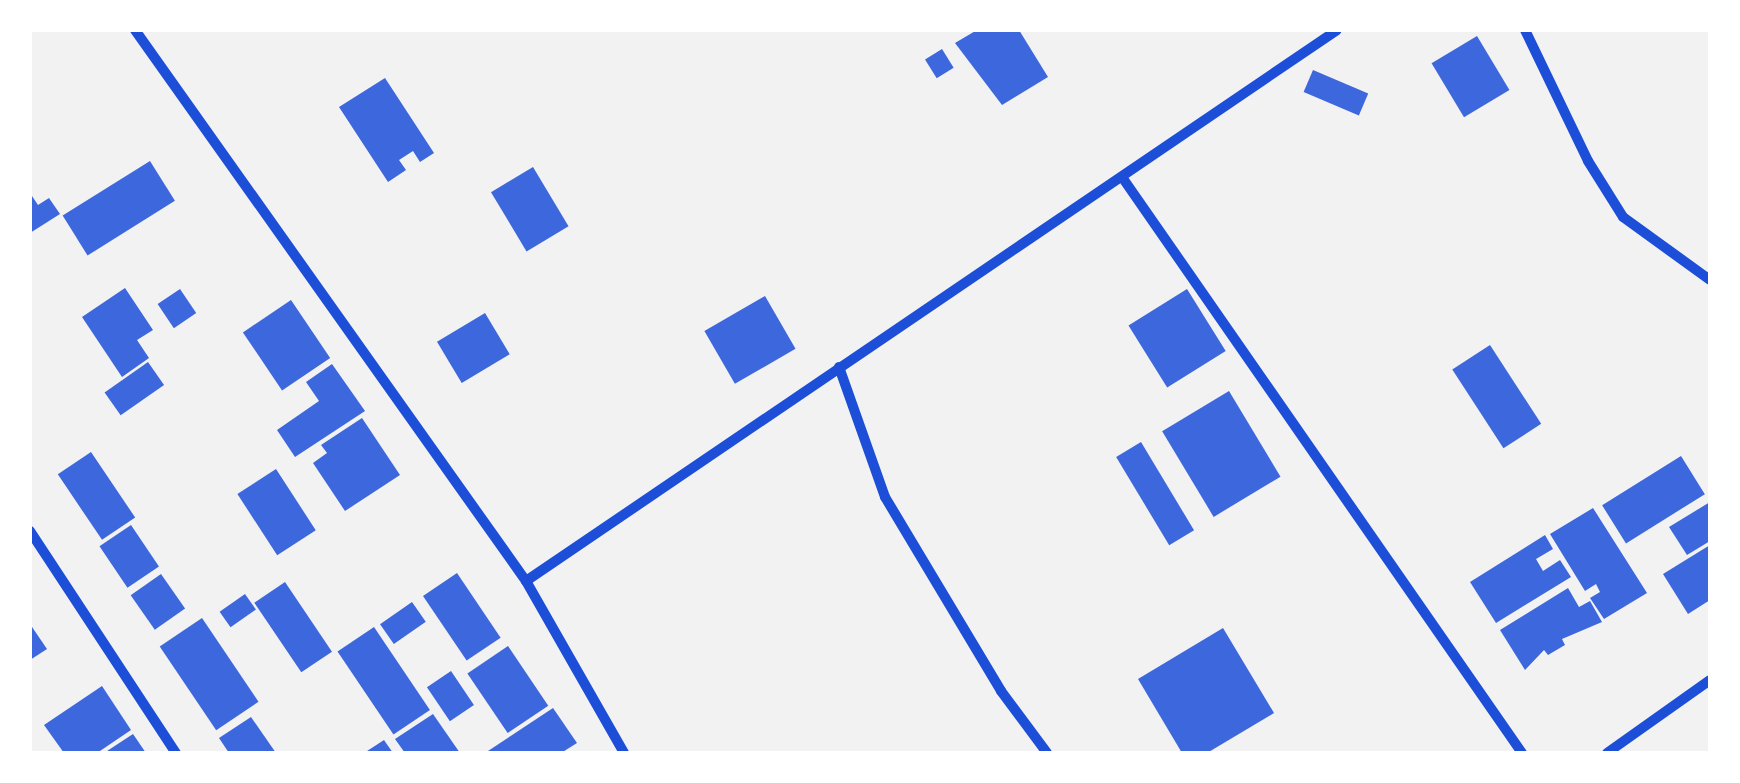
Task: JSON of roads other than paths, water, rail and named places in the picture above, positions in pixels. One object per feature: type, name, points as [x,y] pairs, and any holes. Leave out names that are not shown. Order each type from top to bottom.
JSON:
[{"type":"street","points":[[135,30],[526,581],[624,753]]},
{"type":"street","points":[[526,581],[1336,30]]},
{"type":"street","points":[[1525,30],[1588,161],[1623,217],[1710,280]]},
{"type":"street","points":[[1122,177],[1522,753]]},
{"type":"street","points":[[839,367],[885,497],[1001,690],[1047,753]]},
{"type":"street","points":[[30,531],[176,753]]},
{"type":"street","points":[[1607,753],[1710,680]]}]
